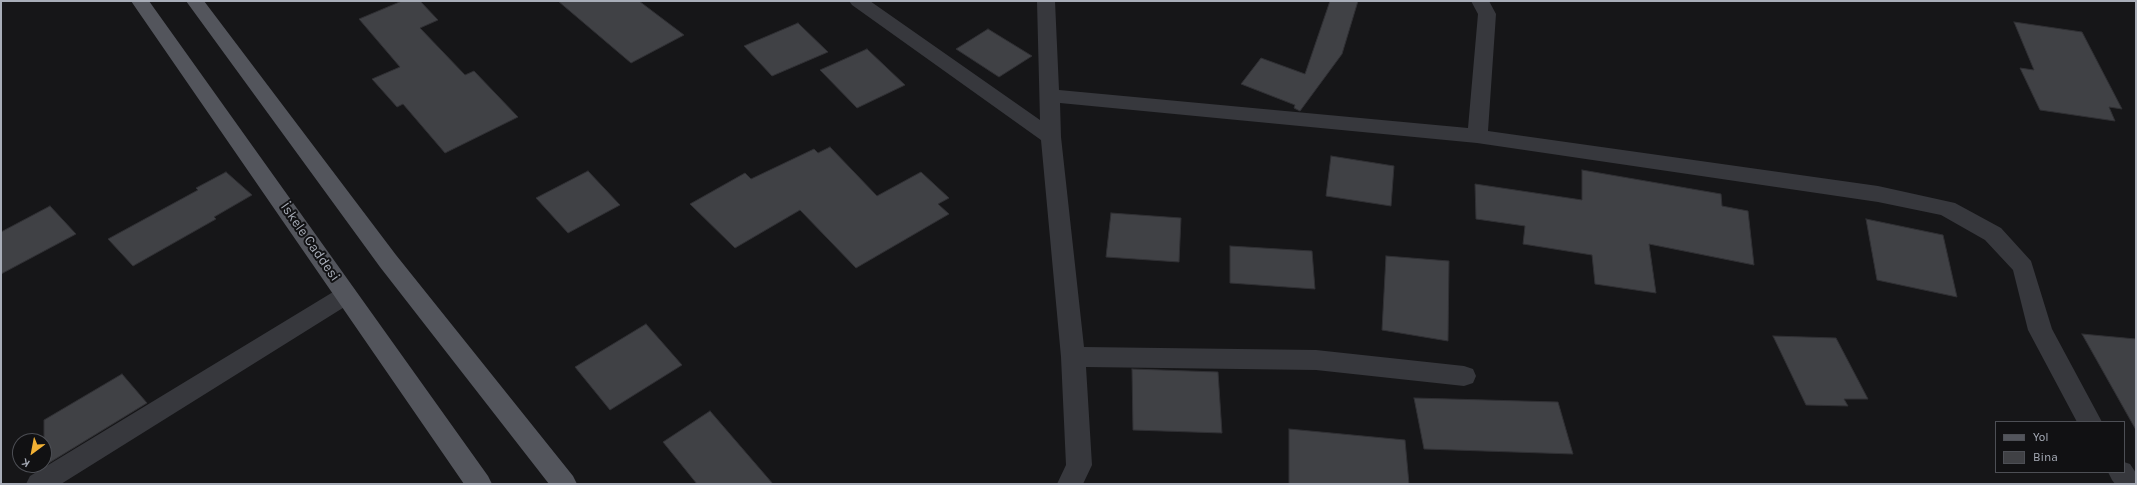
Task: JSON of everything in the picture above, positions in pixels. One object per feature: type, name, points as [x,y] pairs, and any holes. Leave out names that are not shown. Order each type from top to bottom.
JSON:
[{"type":"main road","name":"İskele Caddesi","points":[[140,1],[479,484]]},
{"type":"main road","points":[[195,1],[388,261],[564,484]]},
{"type":"street","points":[[858,1],[1051,138]]},
{"type":"street","points":[[1046,1],[1051,96],[1051,138],[1073,357],[1079,465],[1070,484]]},
{"type":"street","points":[[1477,136],[1487,14],[1480,1]]},
{"type":"street","points":[[1051,96],[1477,136],[1878,194],[1947,208],[1993,234],[2023,267],[2040,330],[2089,421]]},
{"type":"street","points":[[39,484],[346,295]]},
{"type":"street","points":[[1073,357],[1316,360],[1464,376]]},
{"type":"street","points":[[2122,473],[2129,484]]},
{"type":"building","points":[[402,1],[420,1],[438,20],[420,28],[465,75],[474,71],[518,117],[445,153],[403,104],[397,107],[372,79],[400,67],[359,19]]},
{"type":"building","points":[[558,1],[639,1],[684,35],[631,63]]},
{"type":"building","points":[[1330,1],[1358,1],[1342,54],[1300,111],[1294,108],[1295,105],[1241,84],[1261,58],[1305,74]]},
{"type":"building","points":[[2014,22],[2082,32],[2122,109],[2109,107],[2115,121],[2040,110],[2020,68],[2034,70]]},
{"type":"building","points":[[798,23],[828,52],[772,76],[744,46]]},
{"type":"building","points":[[988,29],[1032,56],[999,77],[956,49]]},
{"type":"building","points":[[867,49],[905,85],[857,108],[820,70]]},
{"type":"building","points":[[830,147],[877,196],[921,172],[949,198],[938,204],[949,214],[856,268],[800,210],[735,248],[690,204],[745,173],[751,179],[814,149],[818,153]]},
{"type":"building","points":[[1331,156],[1394,166],[1391,206],[1326,196]]},
{"type":"building","points":[[1582,170],[1721,194],[1722,206],[1748,211],[1754,265],[1649,244],[1656,293],[1595,284],[1592,255],[1523,244],[1525,226],[1476,219],[1475,184],[1582,200]]},
{"type":"building","points":[[588,171],[620,205],[568,233],[536,198]]},
{"type":"building","points":[[226,172],[252,195],[214,217],[216,219],[133,266],[108,239],[198,190],[196,188]]},
{"type":"building","points":[[50,206],[76,234],[1,274],[1,232]]},
{"type":"building","points":[[1111,213],[1181,218],[1179,262],[1106,257]]},
{"type":"building","points":[[1866,219],[1943,235],[1957,297],[1877,280]]},
{"type":"building","points":[[1230,246],[1312,251],[1315,289],[1230,283]]},
{"type":"building","points":[[1386,256],[1449,261],[1448,341],[1382,330]]},
{"type":"building","points":[[646,324],[682,365],[610,410],[575,367]]},
{"type":"building","points":[[2082,334],[2136,339],[2136,430]]},
{"type":"building","points":[[1773,336],[1836,338],[1868,399],[1844,399],[1848,406],[1806,405]]},
{"type":"building","points":[[1132,369],[1218,372],[1222,433],[1133,430]]},
{"type":"building","points":[[122,374],[147,403],[52,461],[52,433],[44,433],[44,420]]},
{"type":"building","points":[[1414,398],[1558,402],[1573,454],[1424,449]]},
{"type":"building","points":[[710,411],[773,484],[697,484],[663,442]]},
{"type":"building","points":[[1289,429],[1405,440],[1409,484],[1289,484]]}]
